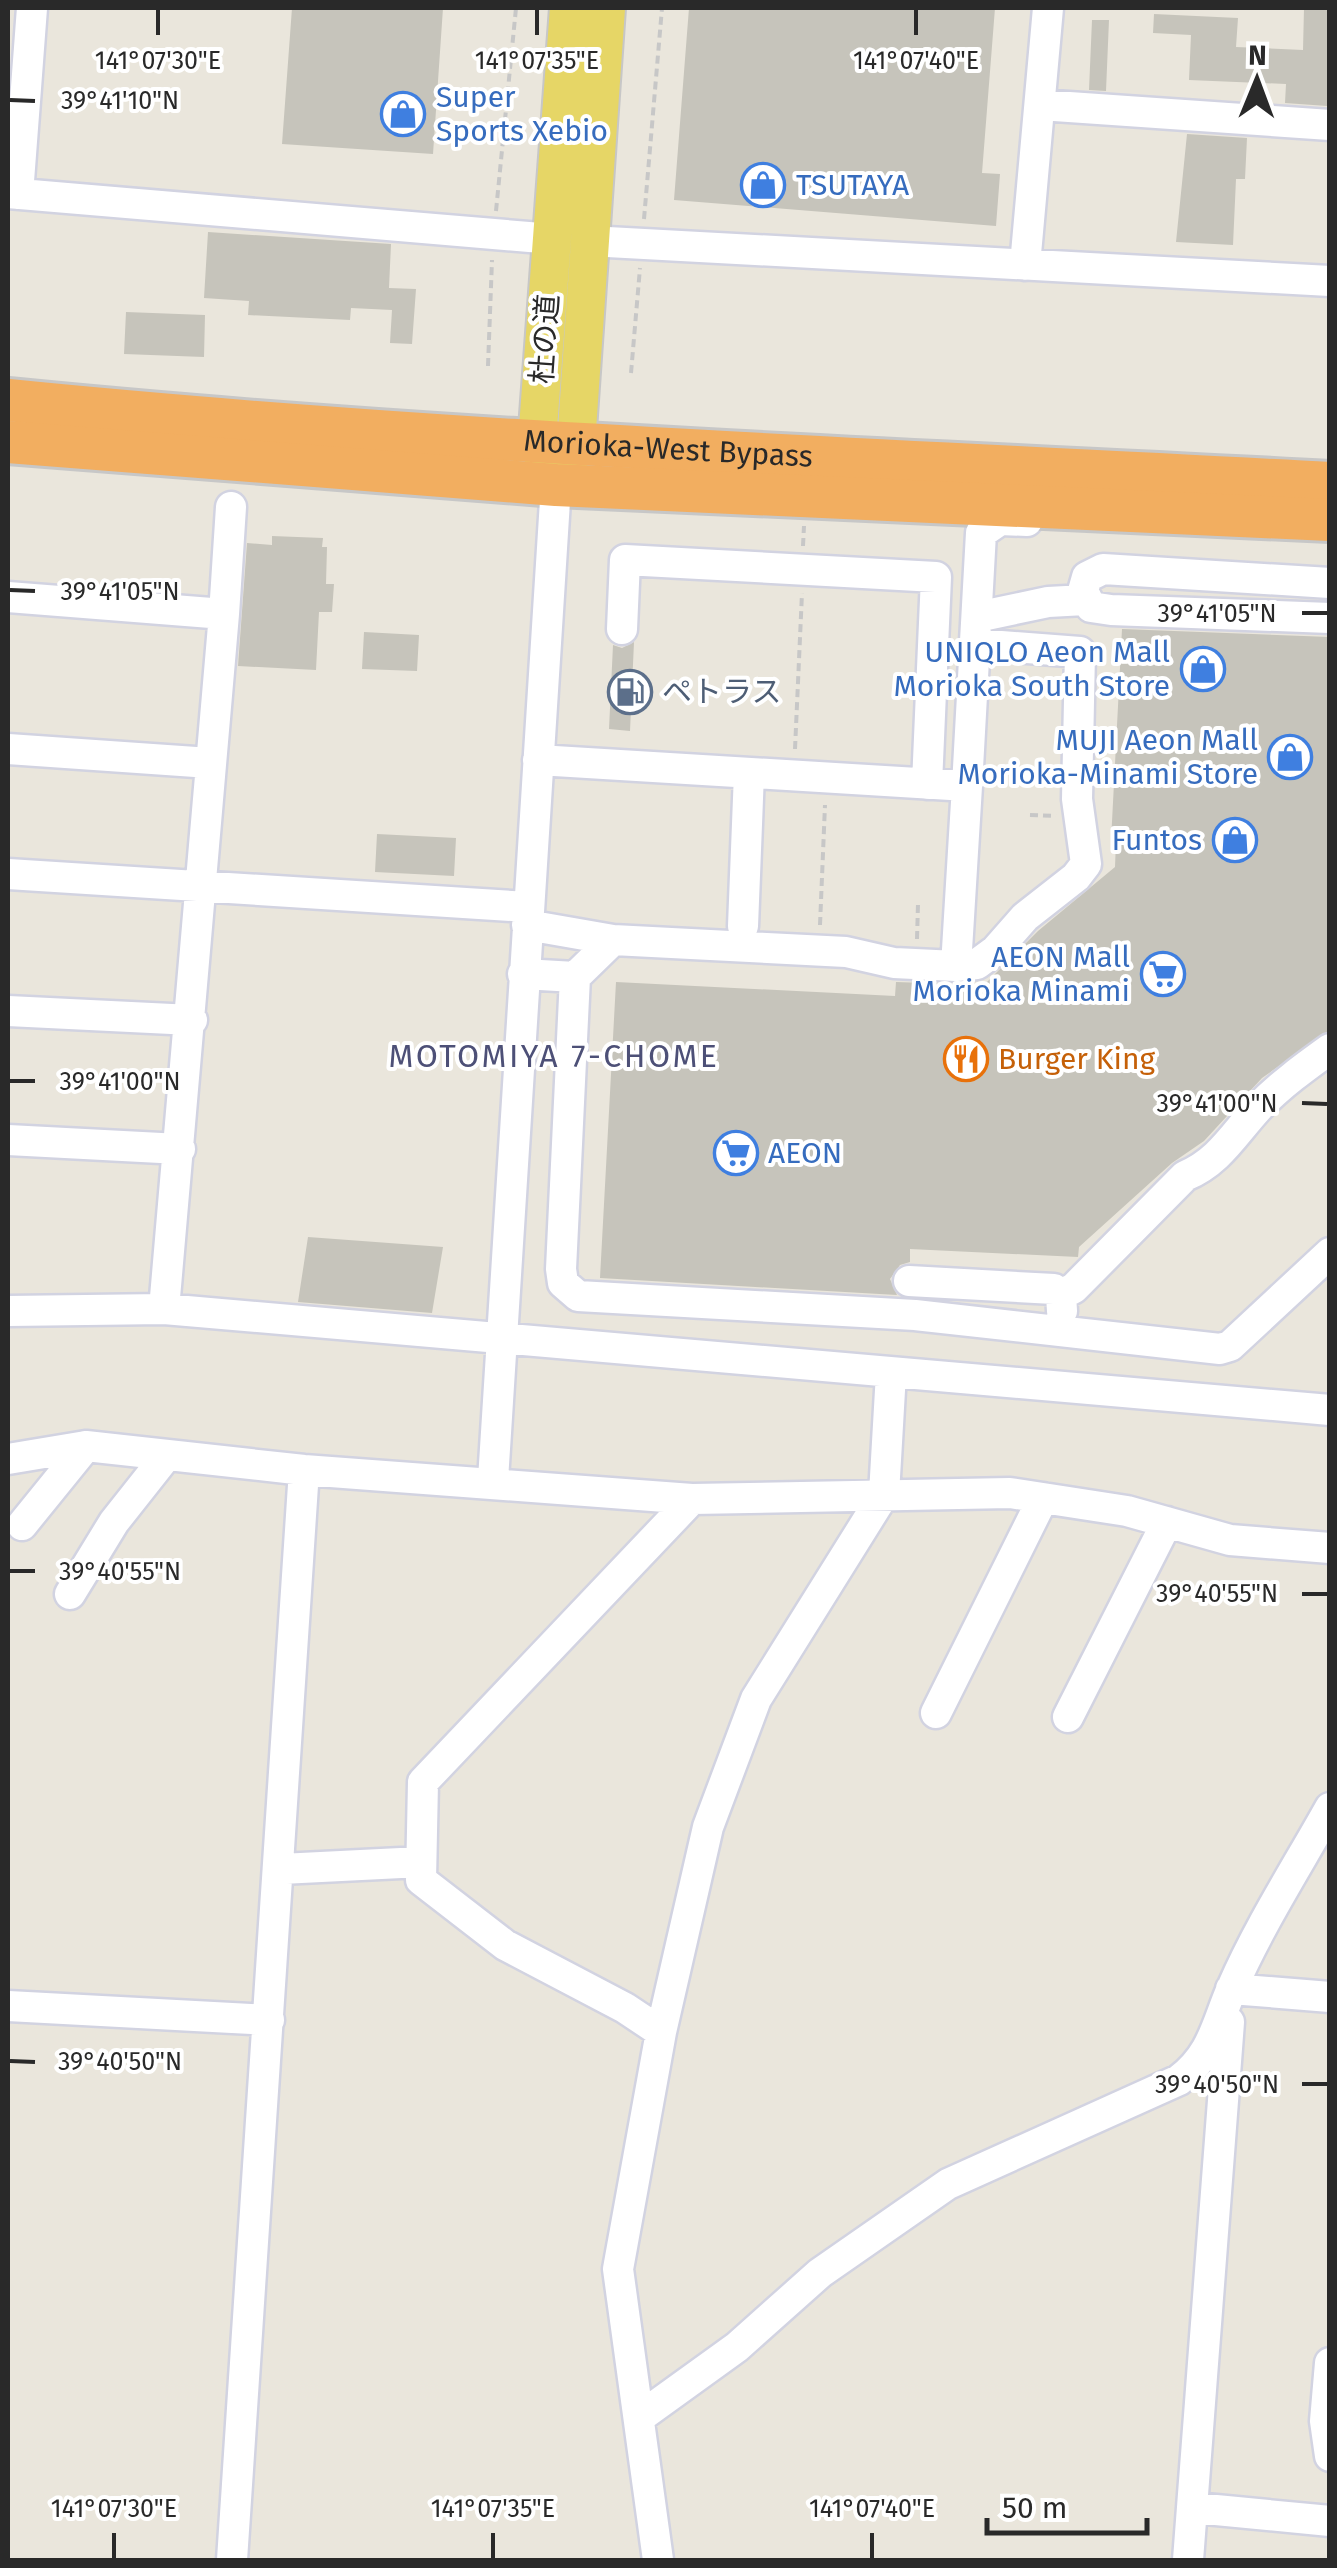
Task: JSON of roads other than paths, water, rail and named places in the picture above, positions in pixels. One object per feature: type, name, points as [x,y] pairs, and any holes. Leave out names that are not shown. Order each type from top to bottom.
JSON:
[{"type":"highway","name":"Morioka-West Bypass","points":[[8,400],[172,416],[557,443],[1330,483]]},
{"type":"highway","name":"Morioka-West Bypass","points":[[8,442],[556,485],[1330,520]]},
{"type":"main road","name":"杜の道","points":[[556,485],[571,240],[569,8]]},
{"type":"main road","name":"杜の道","points":[[571,240],[606,8]]},
{"type":"street","points":[[32,8],[13,194],[571,240],[1330,282]]},
{"type":"street","points":[[1025,266],[1048,8]]},
{"type":"street","points":[[1040,105],[1330,126]]},
{"type":"street","points":[[493,1480],[556,485]]},
{"type":"street","points":[[164,1309],[192,1020],[231,507]]},
{"type":"street","points":[[956,966],[981,533],[1000,520],[1162,523],[1177,514]]},
{"type":"street","points":[[622,630],[625,560],[936,577],[927,784]]},
{"type":"street","points":[[1098,605],[1087,577],[1103,569],[1330,583]]},
{"type":"street","points":[[8,597],[224,614]]},
{"type":"street","points":[[976,630],[1048,602],[1330,618]]},
{"type":"street","points":[[8,874],[202,885],[527,916],[614,940],[846,952],[894,963],[977,964],[996,950],[1024,917],[1076,878],[1086,864],[1077,800],[1080,652],[976,630]]},
{"type":"street","points":[[8,749],[210,763]]},
{"type":"street","points":[[538,760],[968,786]]},
{"type":"street","points":[[743,926],[748,773]]},
{"type":"street","points":[[614,940],[575,978],[561,1269],[563,1283],[578,1296],[914,1315],[1163,1344],[1230,1346],[1330,1253]]},
{"type":"street","points":[[523,974],[575,978]]},
{"type":"street","points":[[8,1011],[192,1020]]},
{"type":"street","points":[[1060,1295],[1074,1288],[1184,1176],[1204,1168],[1255,1111],[1311,1059],[1330,1049]]},
{"type":"street","points":[[8,1140],[180,1149]]},
{"type":"street","points":[[909,1281],[1054,1289],[1060,1295],[1063,1334]]},
{"type":"street","points":[[8,1311],[164,1309],[1330,1410]]},
{"type":"street","points":[[1161,1396],[1163,1344]]},
{"type":"street","points":[[658,2560],[618,2269],[661,2032],[708,1827],[756,1699],[884,1494],[891,1372]]},
{"type":"street","points":[[22,1525],[86,1446]]},
{"type":"street","points":[[8,1458],[86,1446],[304,1470],[493,1480],[692,1499],[1010,1492],[1127,1510],[1230,1540],[1330,1548]]},
{"type":"street","points":[[70,1594],[114,1522],[168,1455]]},
{"type":"street","points":[[232,2560],[304,1470]]},
{"type":"street","points":[[936,1713],[1043,1498]]},
{"type":"street","points":[[661,2032],[505,1945],[421,1880],[422,1782],[692,1499]]},
{"type":"street","points":[[1068,1717],[1166,1522]]},
{"type":"street","points":[[640,2417],[737,2347],[820,2273],[948,2184],[1179,2080],[1200,2064],[1220,2030],[1231,1989],[1330,1808]]},
{"type":"street","points":[[280,1868],[421,1862]]},
{"type":"street","points":[[1231,1989],[1330,1997]]},
{"type":"street","points":[[1188,2560],[1231,1989]]},
{"type":"street","points":[[8,2006],[269,2020]]},
{"type":"street","points":[[1330,2362],[1325,2420],[1330,2456]]},
{"type":"street","points":[[1194,2508],[1330,2521]]},
{"type":"place","name":"Super Sports Xebio","points":[[403,114]]},
{"type":"place","name":"TSUTAYA","points":[[763,185]]},
{"type":"place","name":"UNIQLO Aeon Mall Morioka South Store","points":[[1203,669]]},
{"type":"place","name":"ペトラス","points":[[630,692]]},
{"type":"place","name":"MUJI Aeon Mall Morioka-Minami Store","points":[[1290,757]]},
{"type":"place","name":"Funtos","points":[[1235,840]]},
{"type":"place","name":"AEON Mall Morioka Minami","points":[[1163,974]]},
{"type":"place","name":"Burger King","points":[[966,1059]]},
{"type":"place","name":"AEON","points":[[736,1153]]},
{"type":"district","name":"MOTOMIYA 7-CHOME","points":[[554,1056]]}]
